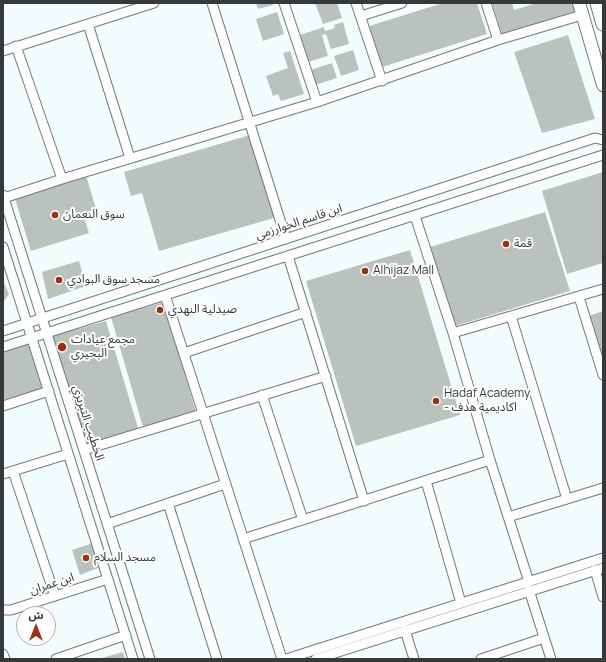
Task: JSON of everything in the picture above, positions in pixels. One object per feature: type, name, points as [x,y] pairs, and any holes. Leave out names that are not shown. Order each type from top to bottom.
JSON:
[{"type":"highway","points":[[597,3],[603,24]]},
{"type":"main road","points":[[593,3],[603,29]]},
{"type":"main road","points":[[581,9],[603,85]]},
{"type":"street","points":[[3,51],[154,3]]},
{"type":"street","points":[[212,3],[251,123],[286,239]]},
{"type":"street","points":[[284,3],[317,102]]},
{"type":"street","points":[[356,3],[382,81]]},
{"type":"street","points":[[361,16],[402,3]]},
{"type":"street","points":[[486,3],[498,40]]},
{"type":"street","points":[[4,197],[251,123],[382,81],[581,9]]},
{"type":"street","points":[[88,24],[130,158]]},
{"type":"street","points":[[16,46],[62,179]]},
{"type":"street","name":"ابن قاسم الخوارزمي","points":[[3,331],[595,138],[603,140]]},
{"type":"street","points":[[3,347],[603,155]]},
{"type":"street","name":"الخطيب التبريزي","points":[[4,197],[150,659]]},
{"type":"street","points":[[414,216],[453,333],[551,659]]},
{"type":"street","points":[[345,220],[351,236]]},
{"type":"street","points":[[3,247],[133,659]]},
{"type":"street","points":[[288,256],[364,501]]},
{"type":"street","points":[[453,333],[603,289]]},
{"type":"street","points":[[165,295],[282,659]]},
{"type":"street","points":[[579,297],[603,375]]},
{"type":"street","points":[[184,353],[306,312]]},
{"type":"street","points":[[511,316],[568,499]]},
{"type":"street","points":[[84,450],[326,376]]},
{"type":"street","points":[[3,406],[48,391]]},
{"type":"street","points":[[262,395],[303,520]]},
{"type":"street","points":[[3,474],[68,454]]},
{"type":"street","points":[[243,539],[490,460]]},
{"type":"street","points":[[13,471],[55,596]]},
{"type":"street","points":[[426,481],[462,603]]},
{"type":"street","points":[[107,524],[225,484]]},
{"type":"street","points":[[508,517],[603,488]]},
{"type":"street","points":[[168,503],[216,659]]},
{"type":"street","points":[[316,659],[343,655],[405,630],[603,558]]},
{"type":"street","points":[[286,659],[462,603],[599,569],[603,597]]},
{"type":"street","name":"ابن عمران","points":[[3,610],[11,610],[108,578]]},
{"type":"street","points":[[405,630],[414,659]]},
{"type":"street","points":[[56,659],[71,656],[126,636]]},
{"type":"street","points":[[481,659],[544,638]]},
{"type":"street","points":[[3,654],[5,659]]},
{"type":"building","points":[[256,3],[272,3],[273,5],[258,9]]},
{"type":"building","points":[[315,3],[337,3],[342,18],[323,24]]},
{"type":"building","points":[[443,3],[477,3],[487,34],[379,68],[366,27]]},
{"type":"building","points":[[492,3],[512,3],[514,10],[537,3],[574,3],[576,11],[502,34]]},
{"type":"building","points":[[277,12],[284,34],[263,41],[256,19]]},
{"type":"building","points":[[343,22],[349,44],[331,49],[326,34],[322,35],[328,56],[308,62],[300,35],[324,27],[325,31],[335,28],[334,25]]},
{"type":"building","points":[[568,35],[595,119],[542,133],[514,52]]},
{"type":"building","points":[[353,50],[359,70],[341,76],[334,56]]},
{"type":"building","points":[[290,51],[304,94],[281,101],[278,94],[273,96],[266,76],[288,68],[283,53]]},
{"type":"building","points":[[332,63],[337,78],[315,85],[310,70]]},
{"type":"building","points":[[250,135],[274,218],[159,251],[142,193],[131,196],[124,172]]},
{"type":"building","points":[[603,172],[603,263],[567,274],[542,191]]},
{"type":"building","name":"سوق النعمان","points":[[86,175],[96,209],[89,212],[91,218],[85,220],[89,233],[31,251],[15,199]]},
{"type":"building","points":[[545,212],[570,291],[455,326],[430,247]]},
{"type":"building","points":[[410,250],[460,415],[356,446],[306,281]]},
{"type":"building","points":[[79,261],[86,286],[48,299],[42,272]]},
{"type":"building","points":[[3,280],[9,294],[3,302]]},
{"type":"building","points":[[164,302],[196,412],[143,427],[111,317]]},
{"type":"building","points":[[603,311],[603,360],[589,316]]},
{"type":"building","points":[[106,321],[139,431],[86,446],[53,336]]},
{"type":"building","points":[[29,343],[44,388],[3,400],[3,351]]},
{"type":"building","name":"مسجد السلام","points":[[93,543],[101,567],[80,575],[72,550]]},
{"type":"building","points":[[123,652],[125,659],[98,659]]},
{"type":"place","name":"سوق النعمان","points":[[55,215]]},
{"type":"place","name":"قمة","points":[[506,244]]},
{"type":"place","name":"Alhijaz Mall","points":[[365,271]]},
{"type":"place","name":"مسجد سوق البوادي","points":[[59,280]]},
{"type":"place","name":"صيدلية النهدي","points":[[160,310]]},
{"type":"place","name":"مجمع عيادات البحيري","points":[[62,347]]},
{"type":"place","name":"Hadaf Academy - اكاديمية هدف","points":[[436,401]]},
{"type":"place","name":"مسجد السلام","points":[[86,558]]}]
